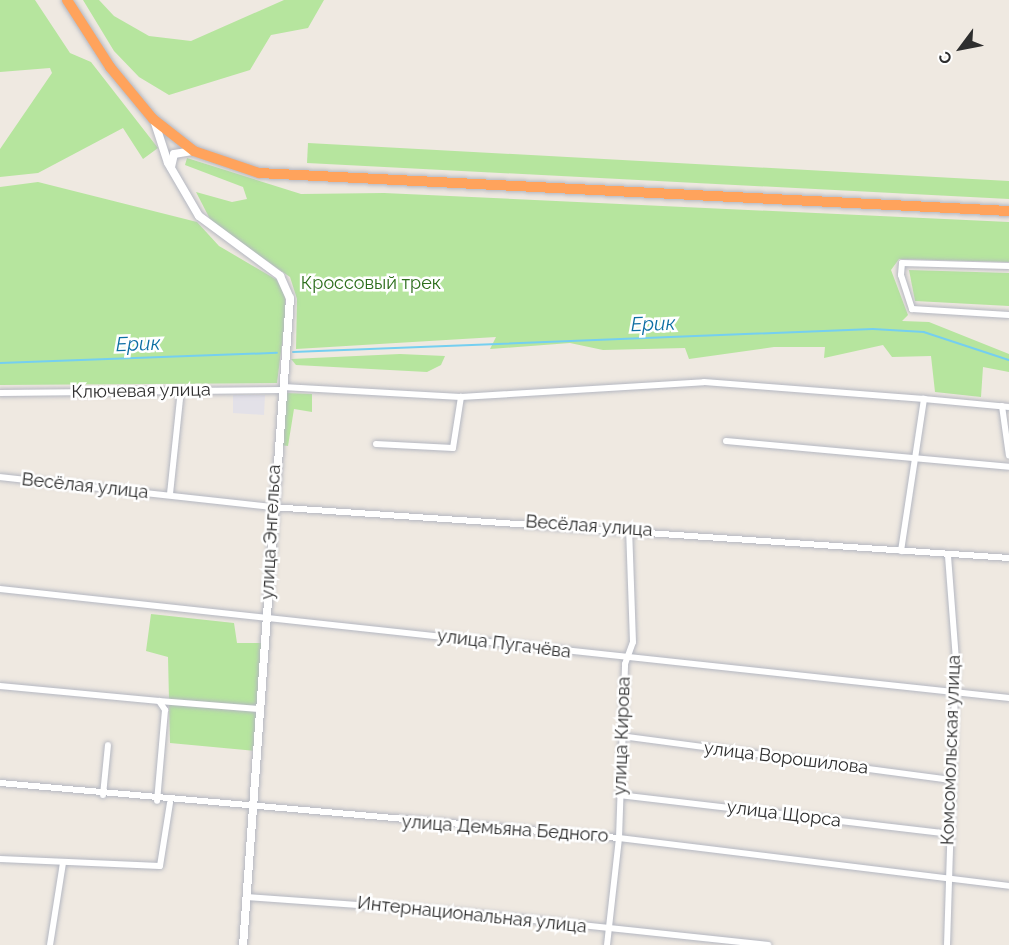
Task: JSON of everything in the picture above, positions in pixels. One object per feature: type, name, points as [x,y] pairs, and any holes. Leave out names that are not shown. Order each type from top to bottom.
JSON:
[{"type":"highway","points":[[67,0],[110,68],[153,119],[194,151],[289,177],[1009,211]]},
{"type":"street","name":"улица Энгельса","points":[[153,119],[172,171],[207,225],[280,276],[287,286],[290,319],[271,507],[267,616],[243,945]]},
{"type":"street","points":[[172,171],[174,154],[194,151]]},
{"type":"street","points":[[1009,266],[902,263],[901,275],[912,309],[1009,315]]},
{"type":"street","name":"Ключевая улица","points":[[0,393],[283,388],[461,397],[704,382],[1006,407]]},
{"type":"street","name":"Весёлая улица","points":[[170,494],[181,390]]},
{"type":"street","points":[[376,444],[453,447],[461,397]]},
{"type":"street","points":[[902,551],[924,399]]},
{"type":"street","points":[[1006,407],[1009,456]]},
{"type":"street","points":[[726,441],[1009,467]]},
{"type":"street","name":"Весёлая улица","points":[[0,477],[170,494],[271,507],[629,528],[948,555],[1009,558]]},
{"type":"street","name":"улица Кирова","points":[[607,945],[619,838],[621,736],[628,658],[633,642],[629,528]]},
{"type":"street","name":"Комсомольская улица","points":[[947,945],[950,780],[956,692],[948,555]]},
{"type":"street","name":"улица Пугачёва","points":[[0,589],[267,616],[628,658],[1009,698]]},
{"type":"street","points":[[0,686],[259,709]]},
{"type":"street","points":[[157,801],[165,710],[159,701]]},
{"type":"street","name":"улица Ворошилова","points":[[621,736],[950,780]]},
{"type":"street","points":[[103,795],[108,745]]},
{"type":"street","name":"улица Демьяна Бедного","points":[[0,783],[157,801],[619,838],[1009,886]]},
{"type":"street","name":"улица Щорса","points":[[619,795],[949,834]]},
{"type":"street","points":[[0,859],[160,866],[170,802]]},
{"type":"street","points":[[50,945],[63,863]]},
{"type":"street","name":"Интернациональная улица","points":[[246,897],[373,904],[768,945]]},
{"type":"shaded area","points":[[233,395],[265,395],[264,415],[233,413]]},
{"type":"green space","points":[[0,0],[35,0],[70,53],[91,62],[158,148],[143,159],[123,128],[38,173],[0,177],[0,149],[52,73],[50,68],[0,72]]},
{"type":"green space","points":[[83,0],[99,0],[114,16],[149,36],[191,41],[284,0],[324,0],[308,28],[271,35],[250,70],[169,95],[139,77],[114,51]]},
{"type":"green space","points":[[308,143],[1009,181],[1009,199],[307,163]]},
{"type":"green space","name":"Кроссовый трек","points":[[187,158],[301,194],[384,193],[1009,222],[1009,262],[899,259],[891,270],[908,315],[902,321],[929,322],[1009,354],[1009,372],[983,367],[981,397],[935,392],[931,356],[892,357],[883,345],[824,358],[825,347],[774,347],[689,359],[685,348],[603,350],[570,343],[490,349],[496,337],[296,349],[297,299],[290,277],[212,223],[196,192],[232,202],[247,199],[243,187],[185,165]]},
{"type":"green space","points":[[38,182],[197,222],[219,246],[277,280],[285,296],[285,320],[277,383],[0,385],[0,187]]},
{"type":"green space","points":[[909,270],[1009,273],[1009,306],[915,301]]},
{"type":"green space","points":[[400,354],[445,356],[441,365],[427,372],[296,365],[291,359]]},
{"type":"green space","points":[[286,393],[312,394],[312,412],[294,409],[288,446],[280,445]]},
{"type":"green space","points":[[151,614],[234,623],[237,643],[264,643],[256,751],[170,743],[168,657],[146,651]]},
{"type":"waterway","name":"Ерик","points":[[293,352],[873,329],[924,332],[1009,360]]},
{"type":"waterway","name":"Ерик","points":[[0,363],[277,353]]}]
